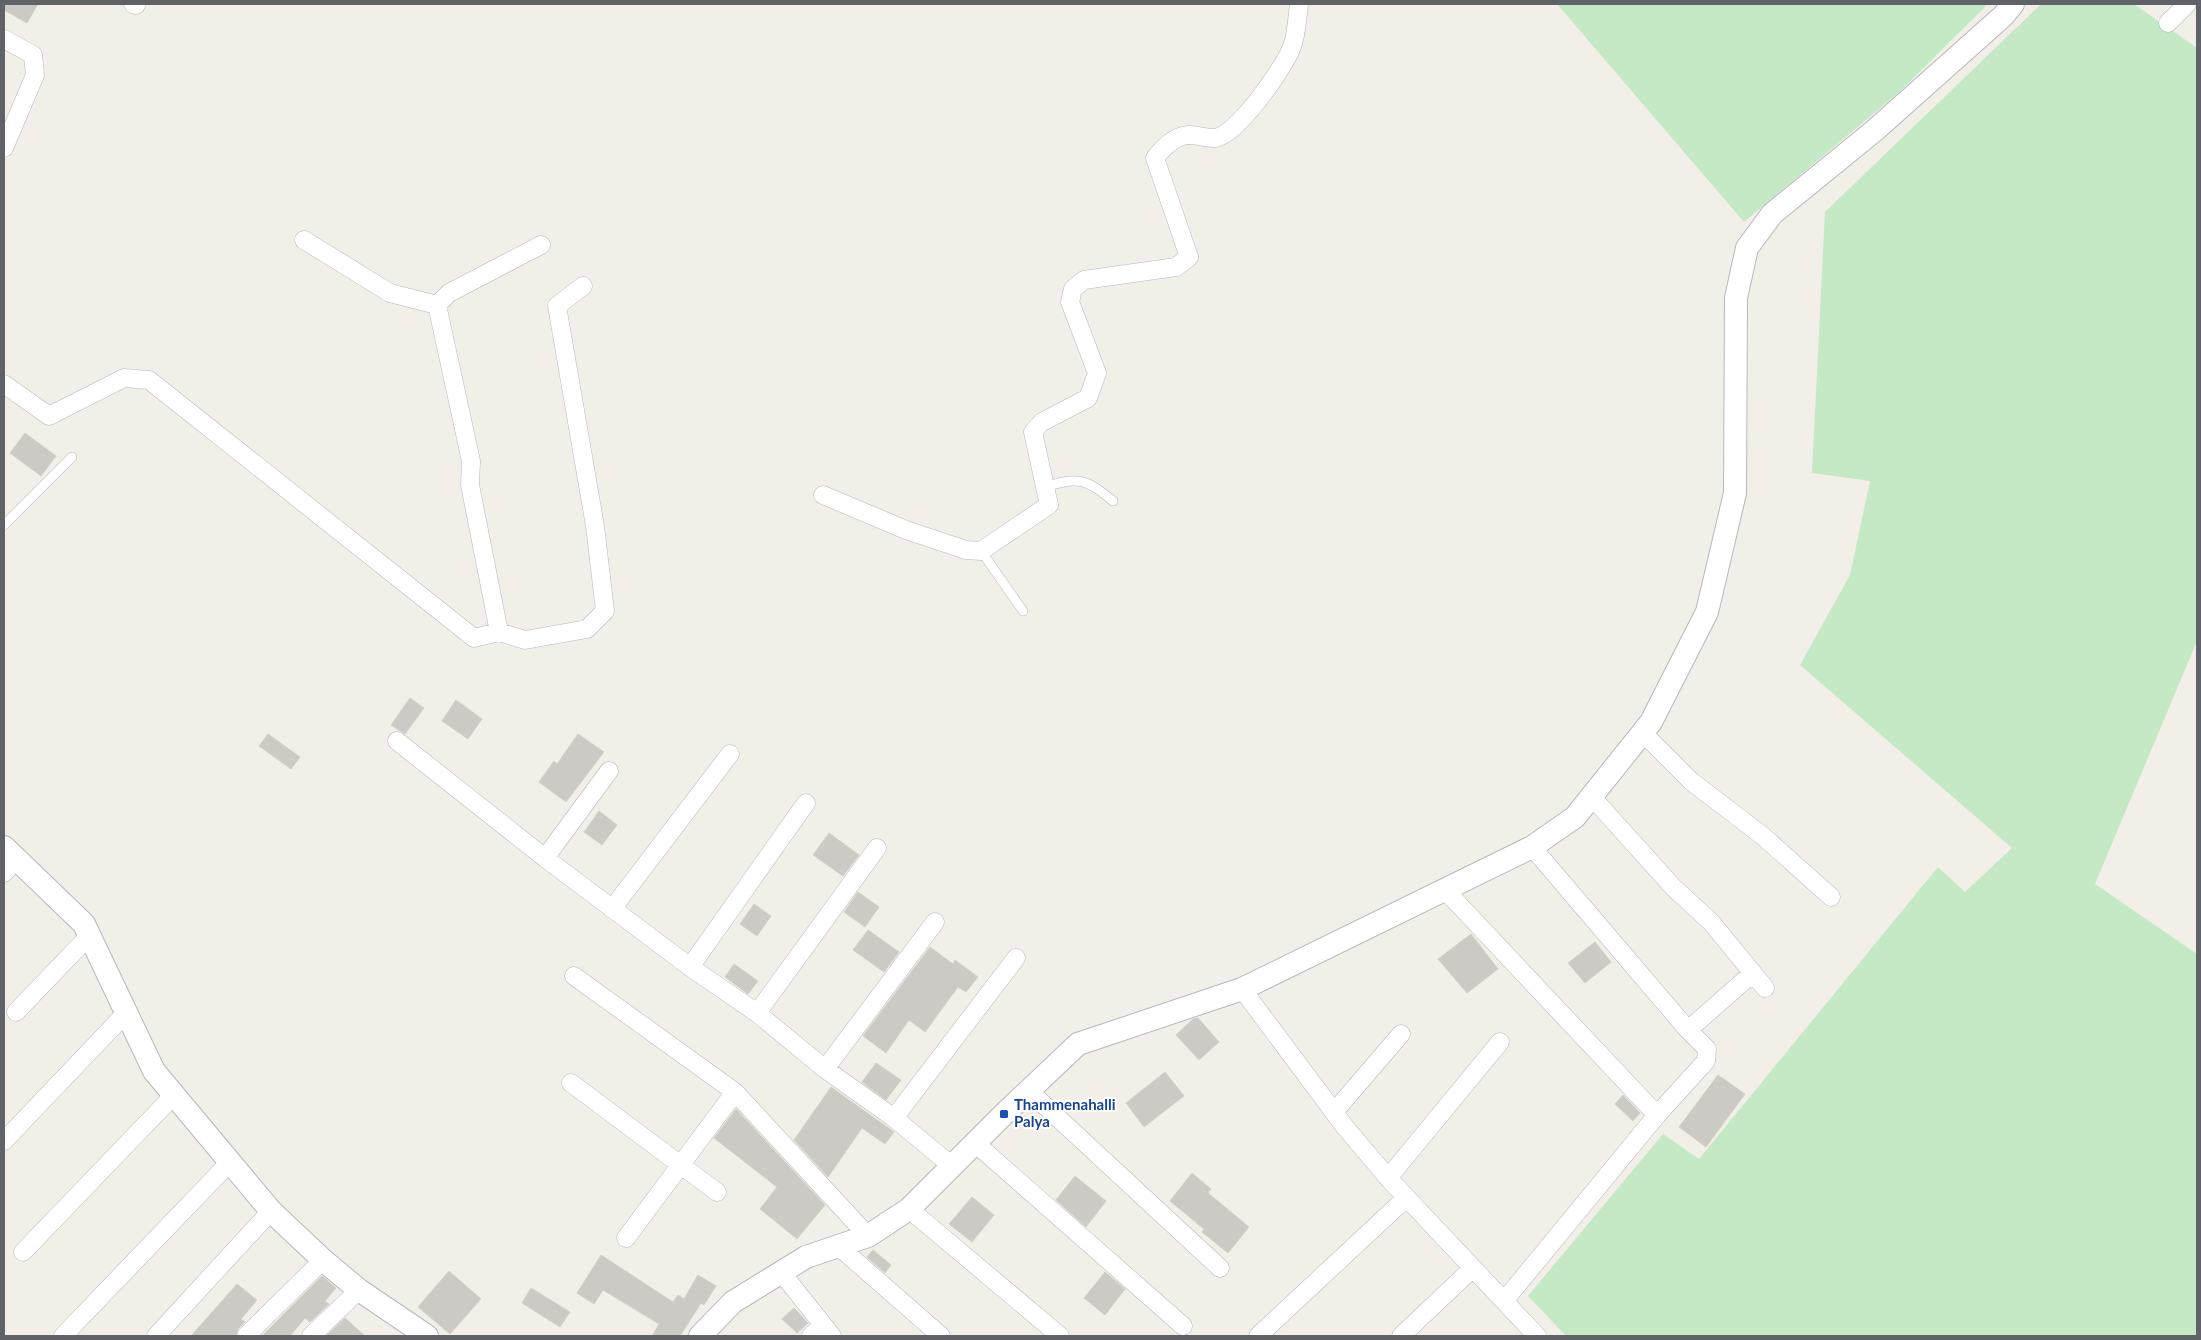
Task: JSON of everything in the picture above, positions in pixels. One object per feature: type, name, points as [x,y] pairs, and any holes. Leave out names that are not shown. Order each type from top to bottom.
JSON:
[{"type":"street","points":[[823,494],[906,530],[966,550],[981,551],[1050,505],[1033,432],[1042,422],[1088,398],[1097,373],[1070,302],[1073,289],[1084,280],[1176,267],[1189,257],[1155,158],[1167,144],[1187,135],[1216,138],[1230,130],[1243,118],[1264,93],[1292,48],[1299,4]]},
{"type":"street","points":[[700,1336],[732,1302],[781,1272],[806,1257],[868,1236],[909,1209],[1078,1044],[1242,989],[1532,847],[1575,817],[1651,722],[1707,612],[1735,493],[1736,298],[1748,248],[1772,214],[1874,132],[2014,4]]},
{"type":"street","points":[[2168,24],[2187,4]]},
{"type":"street","points":[[4,39],[33,55],[35,75],[4,148]]},
{"type":"street","points":[[304,240],[390,293],[437,305]]},
{"type":"street","points":[[437,305],[449,293],[541,245]]},
{"type":"street","points":[[4,384],[49,416],[124,378],[149,380],[474,638],[499,632],[525,640],[587,629],[605,611],[595,526],[557,306],[583,286]]},
{"type":"street","points":[[437,305],[471,461],[470,485],[499,632]]},
{"type":"street","points":[[1643,733],[1691,781],[1764,837],[1831,897]]},
{"type":"street","points":[[397,741],[545,858],[690,967],[757,1014],[825,1068],[894,1118],[952,1166]]},
{"type":"street","points":[[612,909],[730,754]]},
{"type":"street","points":[[545,858],[609,771]]},
{"type":"street","points":[[1592,796],[1674,888],[1711,922],[1765,988]]},
{"type":"street","points":[[690,967],[806,803]]},
{"type":"street","points":[[1504,1301],[1656,1115],[1706,1061],[1707,1049],[1688,1030],[1532,847]]},
{"type":"street","points":[[757,1014],[877,848]]},
{"type":"street","points":[[8,860],[84,924],[154,1071],[271,1211],[323,1260],[416,1334]]},
{"type":"street","points":[[1445,890],[1656,1115]]},
{"type":"street","points":[[825,1068],[935,922]]},
{"type":"street","points":[[16,1012],[89,936]]},
{"type":"street","points":[[894,1118],[1016,958]]},
{"type":"street","points":[[1688,1030],[1753,973]]},
{"type":"street","points":[[574,976],[735,1092],[868,1236]]},
{"type":"street","points":[[1242,989],[1334,1112],[1388,1178],[1504,1301],[1532,1335]]},
{"type":"street","points":[[4,1141],[126,1013]]},
{"type":"street","points":[[1334,1112],[1400,1034]]},
{"type":"street","points":[[1388,1178],[1500,1042]]},
{"type":"street","points":[[571,1083],[717,1192]]},
{"type":"street","points":[[1029,1091],[1220,1268]]},
{"type":"street","points":[[626,1238],[735,1092]]},
{"type":"street","points":[[23,1252],[174,1095]]},
{"type":"street","points":[[975,1143],[1182,1326]]},
{"type":"street","points":[[63,1336],[231,1161]]},
{"type":"street","points":[[1258,1336],[1406,1198]]},
{"type":"street","points":[[909,1209],[1060,1336]]},
{"type":"street","points":[[156,1336],[271,1211]]},
{"type":"street","points":[[838,1246],[941,1336]]},
{"type":"street","points":[[246,1336],[323,1260]]},
{"type":"street","points":[[1401,1336],[1473,1268]]},
{"type":"street","points":[[781,1272],[822,1333]]},
{"type":"street","points":[[311,1336],[359,1290]]},
{"type":"lane","points":[[4,525],[72,457]]},
{"type":"lane","points":[[1045,487],[1066,480],[1086,481],[1112,501]]},
{"type":"lane","points":[[981,551],[1023,611]]},
{"type":"green space","points":[[1557,4],[1988,4],[1897,94],[1744,222]]},
{"type":"green space","points":[[2041,4],[2134,4],[2197,48],[2197,641],[2095,884],[2197,954],[2197,1336],[1566,1336],[1528,1296],[1663,1134],[1699,1159],[1938,867],[1965,892],[2012,848],[1800,665],[1850,575],[1870,481],[1812,473],[1825,212]]},
{"type":"building","points":[[4,4],[38,4],[27,23],[4,10]]},
{"type":"building","points":[[25,433],[56,456],[41,476],[10,453]]},
{"type":"building","points":[[410,698],[424,708],[405,734],[391,725]]},
{"type":"building","points":[[456,700],[482,719],[468,739],[442,721]]},
{"type":"building","points":[[268,734],[300,757],[291,769],[259,746]]},
{"type":"building","points":[[578,734],[604,752],[566,802],[539,782],[554,761],[557,764]]},
{"type":"building","points":[[599,811],[617,825],[602,845],[584,832]]},
{"type":"building","points":[[829,833],[859,855],[843,876],[813,855]]},
{"type":"building","points":[[858,892],[879,907],[865,927],[844,912]]},
{"type":"building","points":[[754,904],[771,916],[757,936],[740,924]]},
{"type":"building","points":[[868,930],[899,952],[884,972],[853,950]]},
{"type":"building","points":[[1471,934],[1498,969],[1467,993],[1438,959]]},
{"type":"building","points":[[1595,942],[1611,962],[1585,983],[1568,963]]},
{"type":"building","points":[[930,947],[953,964],[955,960],[978,977],[966,992],[958,987],[925,1032],[909,1020],[886,1053],[863,1036]]},
{"type":"building","points":[[734,964],[758,981],[748,994],[725,977]]},
{"type":"building","points":[[1198,1018],[1219,1042],[1199,1060],[1176,1035],[1193,1019]]},
{"type":"building","points":[[876,1063],[901,1080],[886,1100],[862,1082]]},
{"type":"building","points":[[1165,1072],[1184,1096],[1144,1127],[1126,1103]]},
{"type":"building","points":[[1718,1075],[1745,1094],[1706,1147],[1679,1127]]},
{"type":"building","points":[[831,1087],[894,1132],[885,1144],[862,1128],[828,1177],[794,1140]]},
{"type":"building","points":[[1623,1095],[1640,1113],[1633,1121],[1615,1104]]},
{"type":"building","points":[[736,1109],[825,1205],[797,1239],[760,1209],[777,1187],[714,1138]]},
{"type":"building","points":[[1192,1173],[1211,1189],[1208,1193],[1249,1227],[1228,1253],[1202,1232],[1204,1229],[1170,1201]]},
{"type":"building","points":[[1075,1176],[1106,1201],[1086,1227],[1056,1200]]},
{"type":"building","points":[[972,1197],[994,1215],[972,1242],[949,1224]]},
{"type":"building","points":[[873,1250],[891,1265],[885,1273],[867,1257]]},
{"type":"building","points":[[601,1255],[673,1302],[678,1295],[684,1299],[698,1275],[716,1286],[704,1305],[701,1303],[680,1336],[652,1336],[659,1324],[603,1290],[594,1304],[577,1293]]},
{"type":"building","points":[[449,1271],[481,1299],[450,1334],[418,1307]]},
{"type":"building","points":[[1105,1272],[1125,1289],[1105,1315],[1084,1298]]},
{"type":"building","points":[[322,1276],[336,1288],[325,1301],[329,1304],[310,1322],[305,1318],[290,1336],[262,1336]]},
{"type":"building","points":[[237,1284],[257,1300],[241,1319],[245,1322],[238,1329],[236,1336],[191,1336]]},
{"type":"building","points":[[531,1288],[570,1312],[560,1327],[522,1303]]},
{"type":"building","points":[[794,1308],[808,1323],[797,1333],[782,1319]]},
{"type":"building","points":[[345,1318],[365,1336],[326,1336]]},
{"type":"place","name":"Thammenahalli Palya","points":[[1004,1114]]}]
